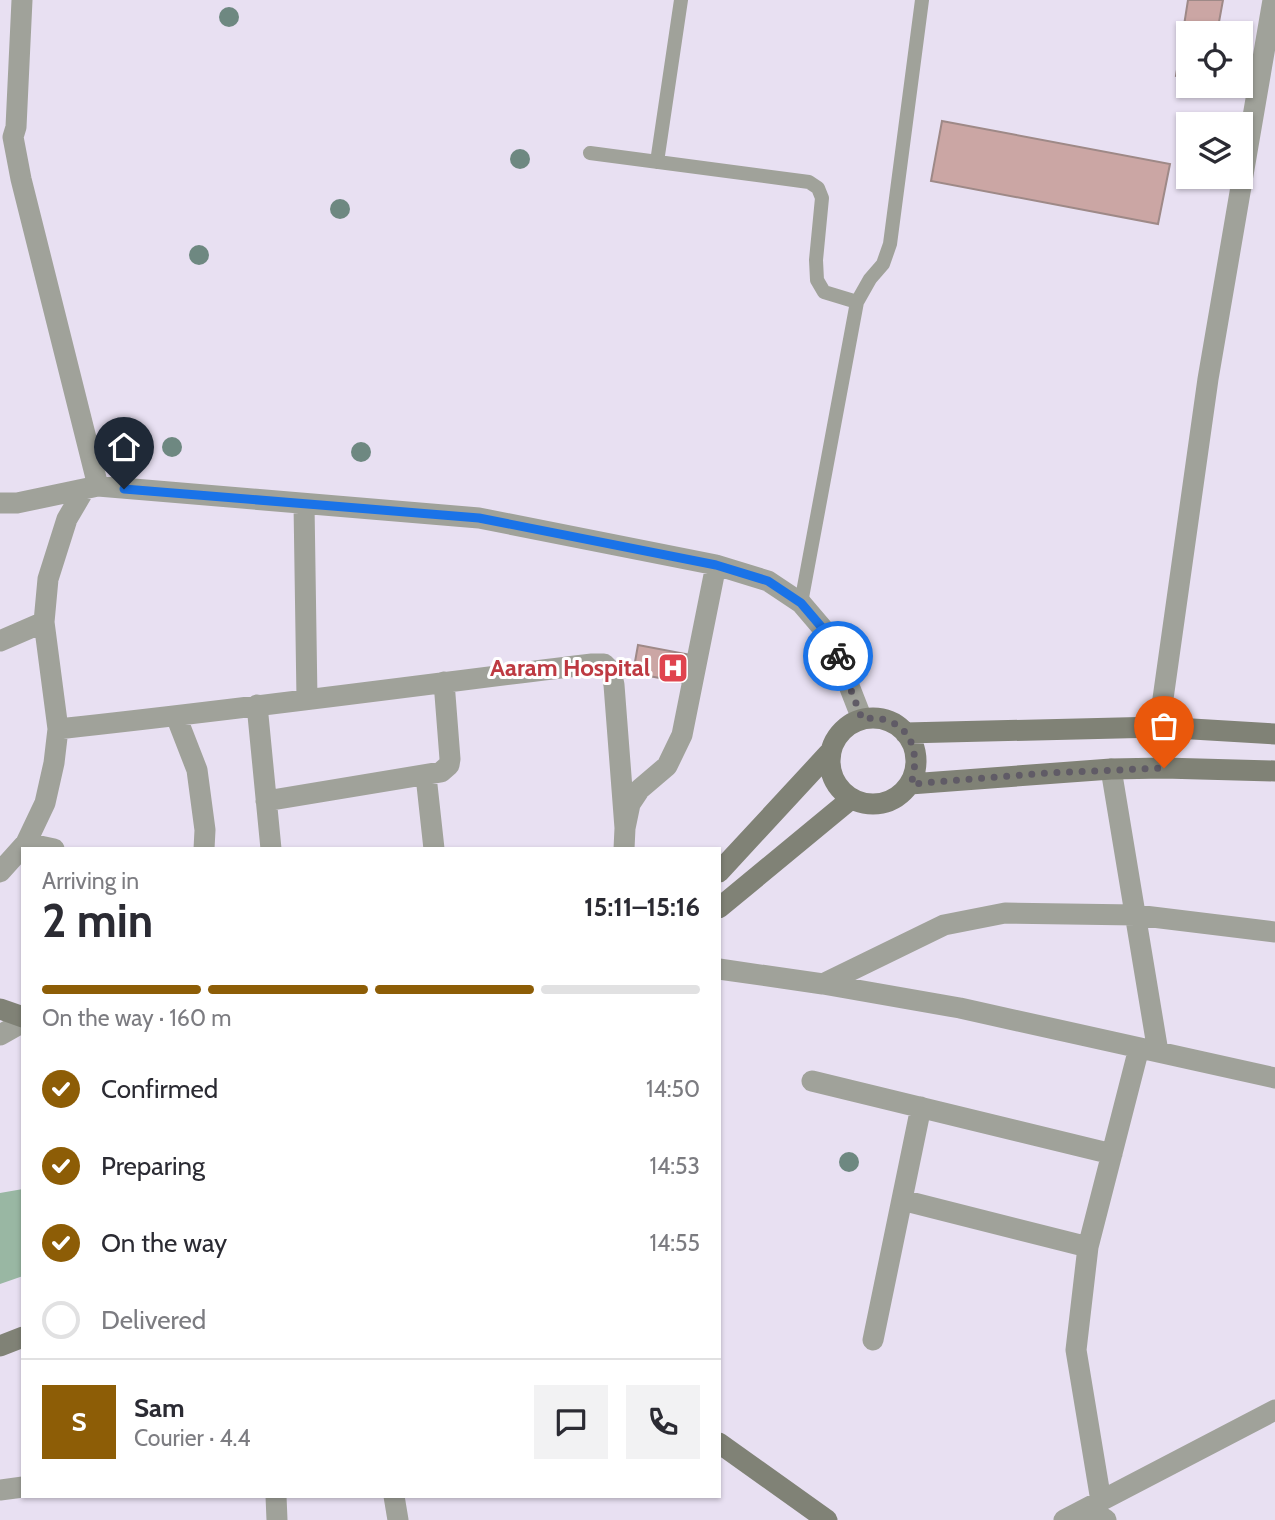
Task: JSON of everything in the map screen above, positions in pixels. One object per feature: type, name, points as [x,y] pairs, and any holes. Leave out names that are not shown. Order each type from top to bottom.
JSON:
[{"type":"street","points":[[22,0],[16,127],[7,138],[21,178],[91,488]]},
{"type":"street","points":[[1159,727],[1208,379],[1273,0]]},
{"type":"street","points":[[22,847],[45,803],[58,729],[44,621],[48,579],[67,519],[91,488]]},
{"type":"street","points":[[0,503],[17,503],[91,488],[479,518],[716,565],[768,581],[801,603],[830,637],[862,719]]},
{"type":"street","points":[[304,504],[307,699]]},
{"type":"street","points":[[624,839],[630,804],[640,789],[667,766],[682,735],[716,565]]},
{"type":"street","points":[[0,640],[44,621]]},
{"type":"street","points":[[58,729],[592,663],[604,664],[611,671],[614,685],[624,839]]},
{"type":"street","points":[[266,801],[441,772],[449,765],[450,759],[444,682]]},
{"type":"street","points":[[257,705],[271,847]]},
{"type":"street","points":[[177,716],[197,770],[205,830],[204,847]]},
{"type":"street","points":[[862,719],[886,720],[896,725],[913,744],[916,757],[911,784],[890,802],[863,804],[851,799],[832,779],[829,766],[834,741],[851,723],[862,719]]},
{"type":"street","points":[[905,733],[1159,727],[1275,734]]},
{"type":"street","points":[[721,870],[830,752]]},
{"type":"street","points":[[911,784],[1111,769],[1275,771]]},
{"type":"street","points":[[1098,1509],[1076,1350],[1088,1247],[1112,1154],[1149,1050],[1136,915],[1111,769]]},
{"type":"street","points":[[426,776],[434,847]]},
{"type":"street","points":[[721,906],[851,799]]},
{"type":"street","points":[[26,843],[45,847]]},
{"type":"street","points":[[0,872],[21,849]]},
{"type":"street","points":[[823,984],[944,925],[1005,913],[1136,915],[1275,932]]},
{"type":"street","points":[[721,969],[960,1008],[1275,1078]]},
{"type":"street","points":[[0,1009],[21,1019]]},
{"type":"street","points":[[0,1035],[21,1021]]},
{"type":"street","points":[[812,1081],[1112,1154]]},
{"type":"street","points":[[873,1340],[921,1107]]},
{"type":"street","points":[[902,1200],[1088,1247]]},
{"type":"street","points":[[0,1346],[21,1338]]},
{"type":"street","points":[[1064,1520],[1098,1509],[1275,1409]]},
{"type":"street","points":[[721,1444],[827,1520]]},
{"type":"street","points":[[0,1490],[21,1487]]},
{"type":"street","points":[[276,1498],[277,1520]]},
{"type":"street","points":[[394,1498],[398,1520]]},
{"type":"lane","points":[[657,162],[681,0]]},
{"type":"lane","points":[[801,603],[857,302],[870,279],[883,264],[890,244],[922,0]]},
{"type":"lane","points":[[590,153],[810,182],[818,188],[822,198],[816,260],[817,280],[824,292],[857,302]]},
{"type":"green space","points":[[21,1189],[21,1277],[0,1284],[0,1193]]},
{"type":"building","points":[[1188,0],[1223,0],[1219,21],[1185,21]]},
{"type":"building","points":[[942,121],[1170,164],[1158,224],[931,181]]},
{"type":"building","points":[[638,645],[691,655],[686,683],[633,673]]},
{"type":"way so far","points":[[838,656],[862,719],[886,720],[905,733],[913,744],[916,757],[911,784],[1111,769],[1164,768]]},
{"type":"place","name":"Aaram Hospital","points":[[673,668]]},
{"type":"route","points":[[124,489],[479,518],[716,565],[768,581],[801,603],[830,637],[838,656]]}]
